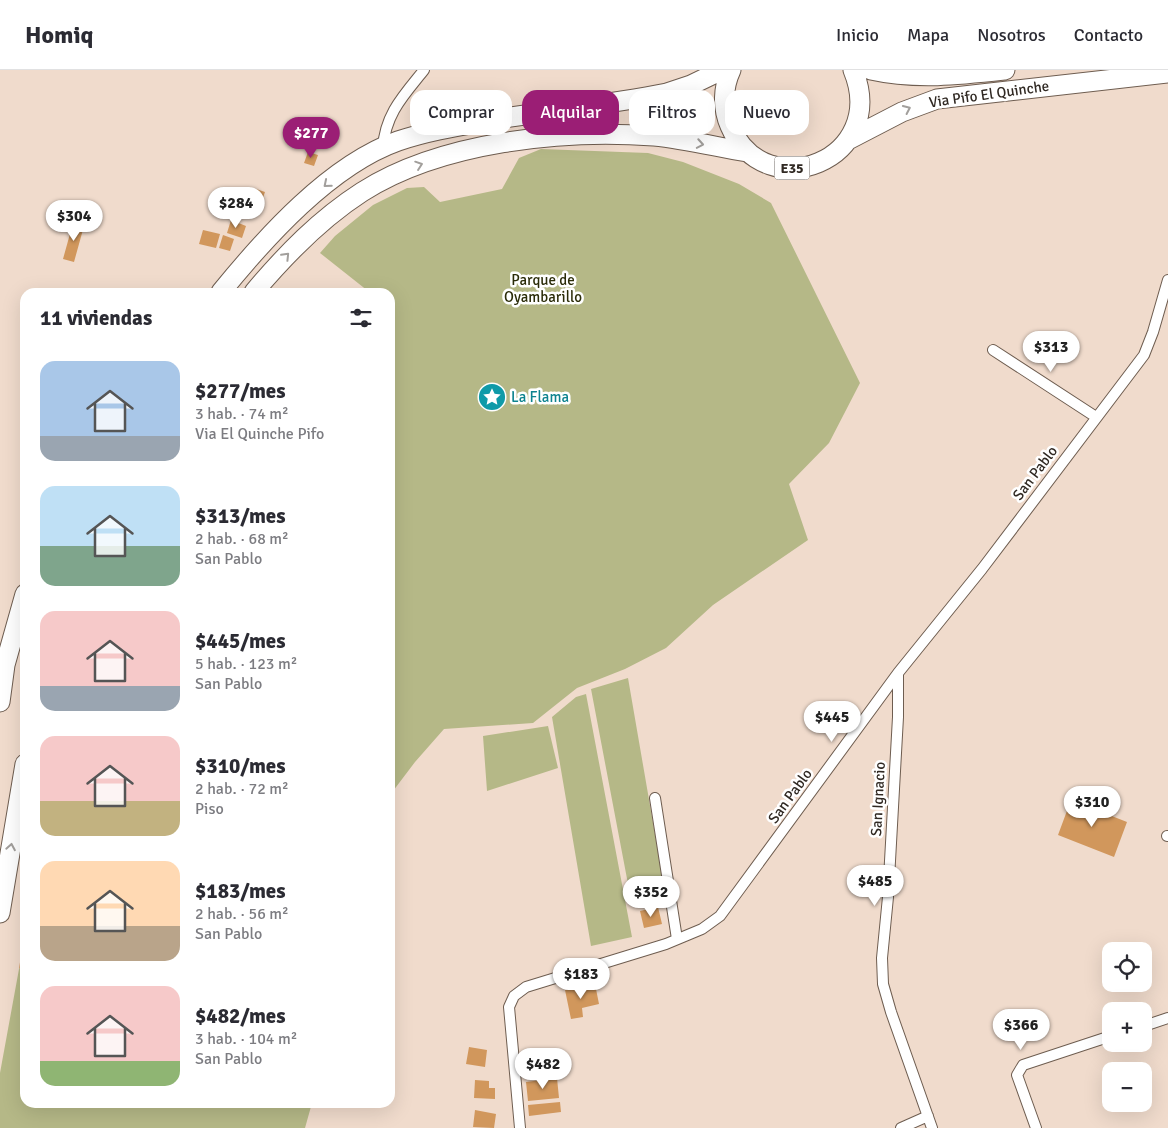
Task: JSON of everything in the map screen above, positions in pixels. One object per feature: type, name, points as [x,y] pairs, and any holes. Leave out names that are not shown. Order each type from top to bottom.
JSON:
[{"type":"highway","points":[[223,288],[243,264],[289,216],[333,178],[365,157],[398,141],[454,127],[667,93],[722,70]]},
{"type":"highway","name":"E35","points":[[731,70],[727,79],[724,98],[726,118],[734,137],[747,152],[767,164],[789,168],[812,166],[832,156],[848,140],[857,122],[860,103],[858,84],[852,70]]},
{"type":"highway","points":[[872,70],[899,76],[937,77],[1005,70]]},
{"type":"highway","name":"Via Pifo El Quinche","points":[[848,140],[902,112],[937,99],[1168,73]]},
{"type":"highway","name":"E35","points":[[258,288],[307,234],[362,192],[399,172],[468,150],[528,139],[612,134],[656,136],[747,152]]},
{"type":"highway","points":[[0,702],[5,665],[20,612]]},
{"type":"highway","points":[[0,913],[20,794]]},
{"type":"street","points":[[383,148],[386,128],[394,108],[424,70]]},
{"type":"street","name":"San Pablo","points":[[520,1128],[509,1007],[514,996],[526,987],[677,940],[702,930],[720,916],[898,673],[982,569],[1144,355],[1153,332],[1168,280]]},
{"type":"street","points":[[993,350],[1096,417]]},
{"type":"street","name":"San Ignacio","points":[[898,673],[898,717],[888,897],[882,958],[883,984],[932,1128]]},
{"type":"street","points":[[655,798],[677,940]]},
{"type":"street","points":[[1152,1023],[1168,1018]]},
{"type":"street","points":[[1036,1128],[1017,1076],[1023,1065],[1102,1039]]},
{"type":"street","points":[[901,1128],[928,1116]]},
{"type":"green space","name":"Parque de Oyambarillo","points":[[541,149],[648,153],[683,162],[739,184],[771,203],[860,383],[829,443],[789,484],[808,540],[713,605],[666,648],[625,669],[577,688],[533,723],[444,729],[395,788],[395,288],[364,288],[320,253],[335,236],[373,205],[407,188],[424,187],[440,202],[502,189],[519,158]]},
{"type":"green space","points":[[628,678],[666,898],[632,905],[591,689]]},
{"type":"green space","points":[[586,694],[632,937],[591,946],[552,717],[576,697]]},
{"type":"green space","points":[[548,726],[558,768],[487,791],[483,736]]},
{"type":"green space","points":[[20,968],[20,1108],[311,1108],[305,1128],[0,1128],[0,1073]]},
{"type":"building","points":[[308,152],[318,155],[314,166],[304,163]]},
{"type":"building","points":[[250,187],[265,192],[259,209],[244,203]]},
{"type":"building","points":[[231,220],[246,226],[242,238],[227,233]]},
{"type":"building","points":[[73,223],[84,226],[74,262],[63,259]]},
{"type":"building","points":[[203,230],[220,234],[216,248],[199,244]]},
{"type":"building","points":[[223,235],[234,239],[230,251],[219,248]]},
{"type":"building","points":[[1071,800],[1127,822],[1114,857],[1058,835]]},
{"type":"building","points":[[658,907],[662,924],[644,928],[640,911]]},
{"type":"building","points":[[595,984],[599,1004],[582,1008],[583,1017],[571,1019],[565,990]]},
{"type":"building","points":[[469,1047],[487,1050],[485,1067],[466,1064]]},
{"type":"building","points":[[557,1078],[559,1098],[528,1101],[526,1082]]},
{"type":"building","points":[[475,1080],[489,1081],[489,1088],[495,1088],[495,1099],[474,1098]]},
{"type":"building","points":[[560,1102],[561,1112],[529,1116],[528,1105]]},
{"type":"building","points":[[475,1110],[496,1114],[494,1128],[473,1127]]},
{"type":"place","name":"La Flama","points":[[492,397]]}]
